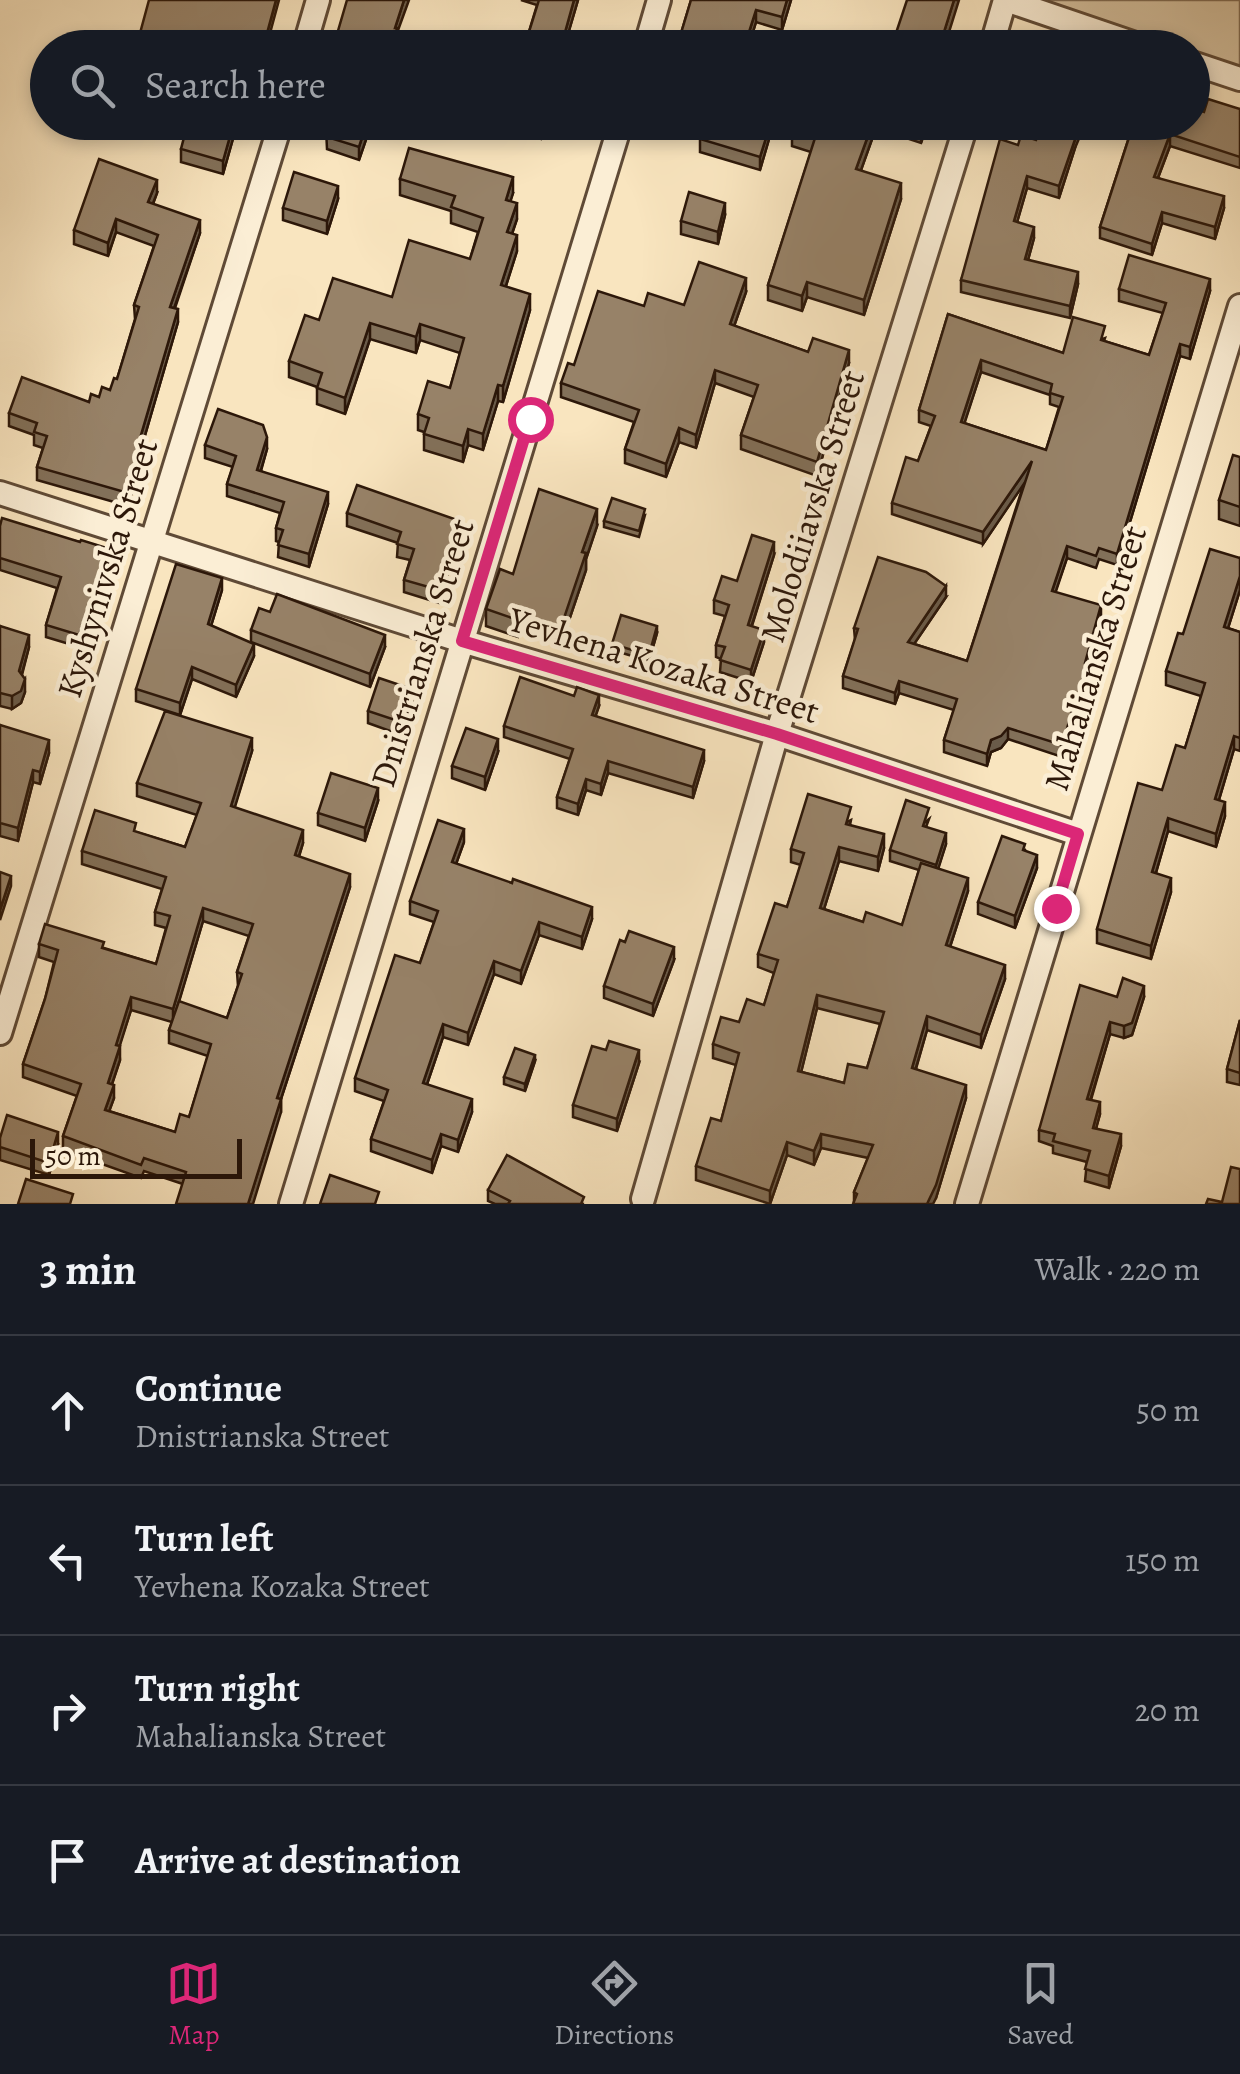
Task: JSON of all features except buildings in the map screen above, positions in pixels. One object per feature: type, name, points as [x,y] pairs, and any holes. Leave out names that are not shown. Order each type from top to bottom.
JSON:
[{"type":"street","points":[[309,30],[318,0]]},
{"type":"street","points":[[650,30],[659,0]]},
{"type":"street","points":[[997,30],[1006,0],[1094,30]]},
{"type":"street","points":[[1210,69],[1240,79]]},
{"type":"street","name":"Kyshynivska Street","points":[[0,1034],[275,140]]},
{"type":"street","name":"Dnistrianska Street","points":[[291,1204],[616,140]]},
{"type":"street","name":"Molodiiavska Street","points":[[642,1199],[777,734],[962,140]]},
{"type":"street","name":"Mahalianska Street","points":[[967,1204],[1240,306]]},
{"type":"street","name":"Yevhena Kozaka Street","points":[[0,493],[462,641],[777,734],[1078,834]]},
{"type":"shaded area","points":[[1004,0],[1240,0],[1240,80],[1210,70],[1210,30],[1094,30]]},
{"type":"route","points":[[530,419],[462,641],[777,734],[1078,834],[1056,908]]}]
